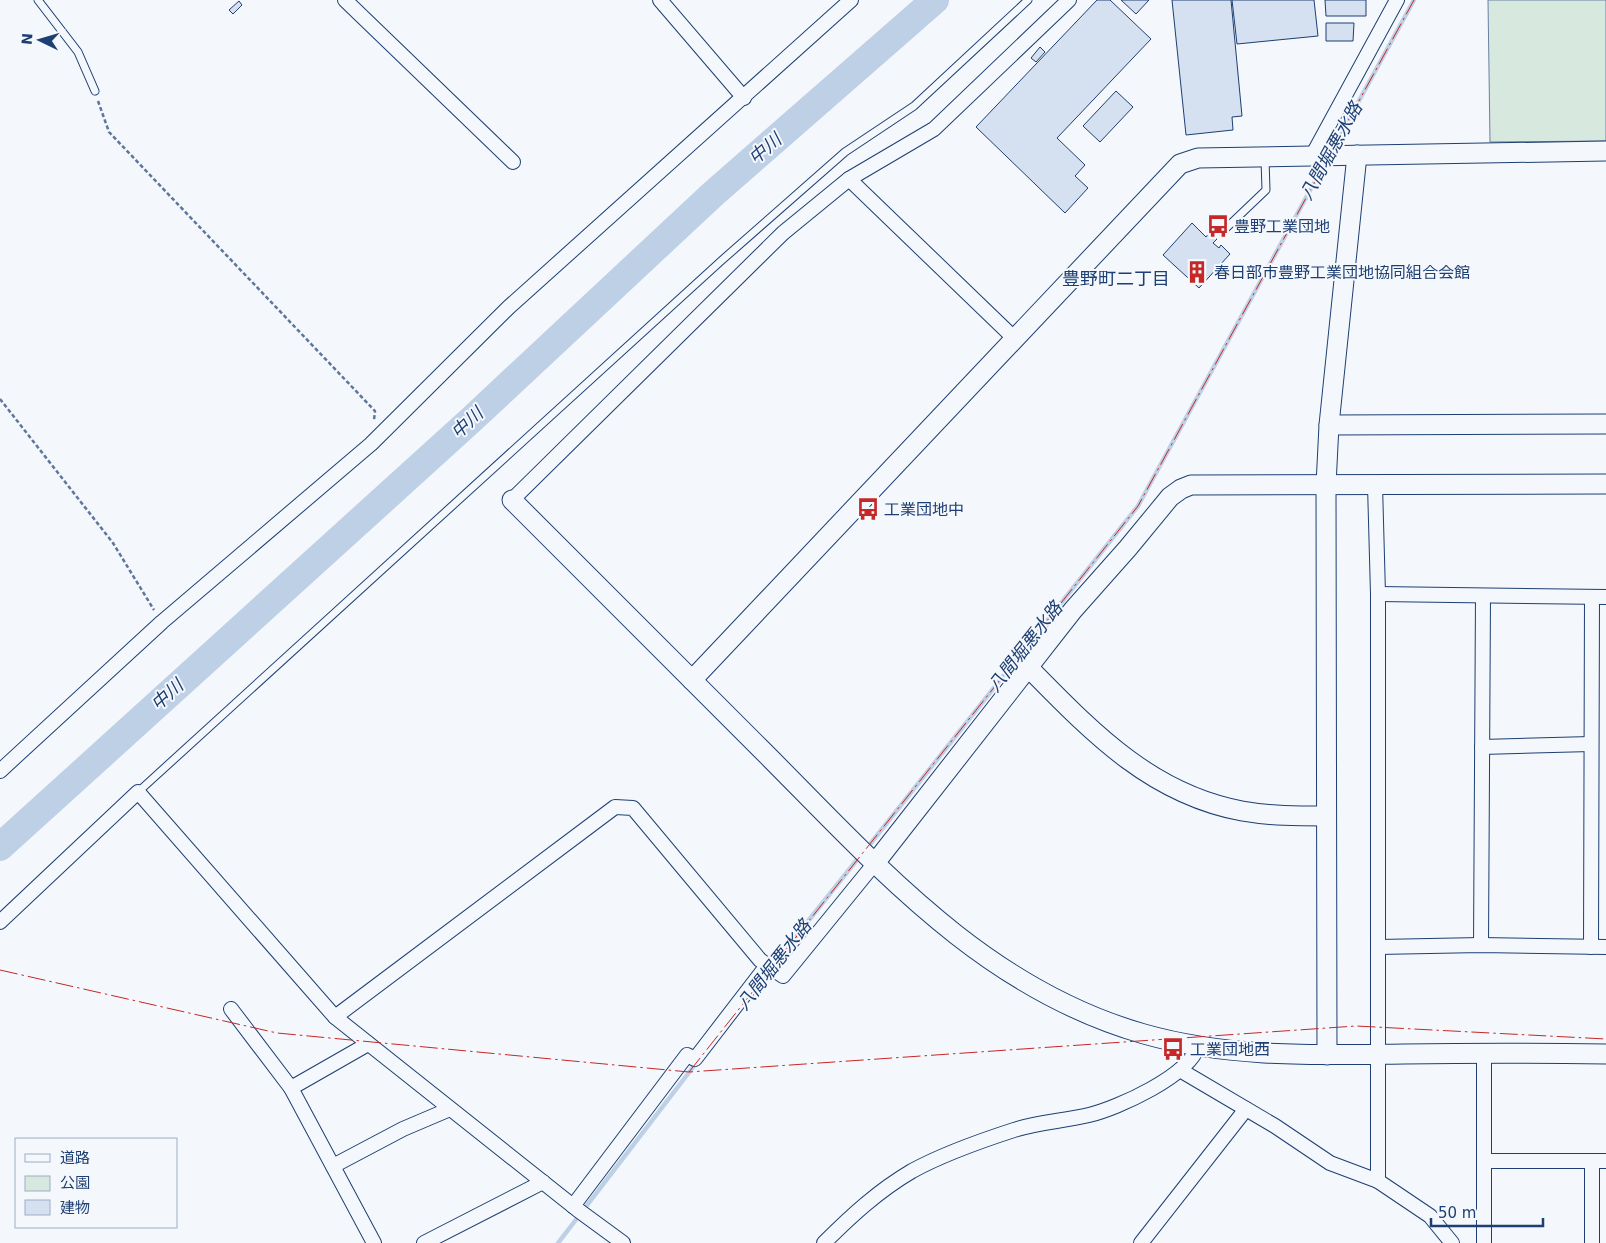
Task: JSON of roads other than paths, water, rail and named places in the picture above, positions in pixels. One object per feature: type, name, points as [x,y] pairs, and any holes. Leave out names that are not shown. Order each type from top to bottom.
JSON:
[{"type":"street","points":[[345,0],[513,162]]},
{"type":"street","points":[[660,0],[744,98]]},
{"type":"street","points":[[0,772],[162,622],[371,444],[509,307],[851,0]]},
{"type":"street","points":[[1069,0],[934,129],[849,179],[783,233],[512,500],[873,861],[952,933],[1000,968],[1043,993],[1144,1034],[1198,1046],[1258,1053],[1327,1055],[1606,1054]]},
{"type":"street","points":[[1315,156],[1397,0]]},
{"type":"street","points":[[692,680],[1180,164],[1198,158],[1606,151]]},
{"type":"street","points":[[1327,1055],[1326,485],[1348,155]]},
{"type":"street","points":[[849,179],[1015,339]]},
{"type":"street","points":[[1329,426],[1606,424]]},
{"type":"street","points":[[335,1018],[615,807],[634,808],[760,960],[783,976],[1028,667],[1170,497],[1181,488],[1191,485],[1606,484]]},
{"type":"street","points":[[1375,485],[1378,594],[1378,1181]]},
{"type":"street","points":[[1378,594],[1599,597],[1591,744],[1591,947]]},
{"type":"street","points":[[1481,945],[1484,596]]},
{"type":"street","points":[[1028,667],[1101,739],[1152,776],[1177,789],[1212,803],[1243,811],[1326,816]]},
{"type":"street","points":[[1482,747],[1591,744]]},
{"type":"street","points":[[0,922],[138,792],[335,1018],[623,1243]]},
{"type":"street","points":[[1378,947],[1481,945],[1606,947]]},
{"type":"street","points":[[580,1211],[687,1055],[695,1059],[772,968]]},
{"type":"street","points":[[231,1009],[292,1088],[374,1243]]},
{"type":"street","points":[[292,1088],[368,1044]]},
{"type":"street","points":[[824,1243],[863,1205],[912,1171],[1016,1129],[1091,1114],[1141,1095],[1180,1070],[1196,1052],[1198,1046]]},
{"type":"street","points":[[1484,1053],[1484,1243]]},
{"type":"street","points":[[1180,1070],[1246,1109],[1330,1163],[1378,1181],[1430,1216],[1452,1243]]},
{"type":"street","points":[[333,1166],[403,1128],[450,1108]]},
{"type":"street","points":[[1141,1243],[1246,1109]]},
{"type":"street","points":[[1484,1161],[1606,1161]]},
{"type":"street","points":[[1592,1161],[1592,1243]]},
{"type":"street","points":[[424,1243],[543,1182]]},
{"type":"lane","points":[[38,0],[78,52],[95,91]]},
{"type":"lane","points":[[138,792],[713,267],[845,152],[914,106],[1028,0]]},
{"type":"lane","points":[[1222,232],[1266,190],[1265,156]]},
{"type":"waterway","name":"中川","points":[[0,847],[472,419],[713,194],[935,0]]},
{"type":"waterway","name":"八間堀悪水路","points":[[1331,152],[1414,0]]},
{"type":"waterway","name":"八間堀悪水路","points":[[867,848],[1138,506],[1326,161]]},
{"type":"waterway","name":"八間堀悪水路","points":[[773,965],[860,856]]},
{"type":"waterway","name":"八間堀悪水路","points":[[558,1243],[697,1062]]},
{"type":"place","name":"豊野工業団地","points":[[1218,226]]},
{"type":"place","name":"春日部市豊野工業団地協同組合会館","points":[[1197,272]]},
{"type":"place","name":"工業団地中","points":[[868,509]]},
{"type":"place","name":"工業団地西","points":[[1173,1049]]},
{"type":"district","name":"豊野町二丁目","points":[[1116,279]]}]
